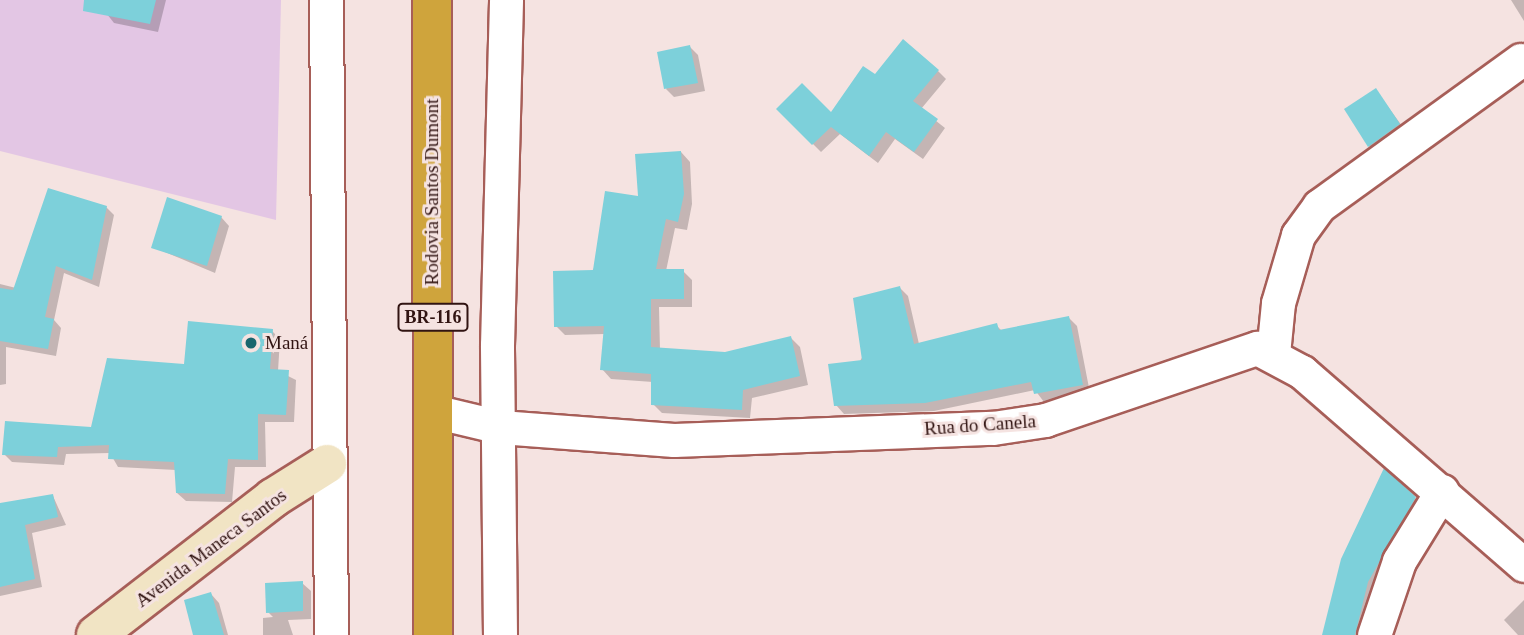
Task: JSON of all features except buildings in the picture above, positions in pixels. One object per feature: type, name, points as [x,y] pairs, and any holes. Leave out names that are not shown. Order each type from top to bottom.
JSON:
[{"type":"highway","name":"Rodovia Santos Dumont","points":[[432,0],[433,635]]},
{"type":"street","points":[[326,0],[327,464],[331,635]]},
{"type":"street","points":[[500,635],[506,0]]},
{"type":"street","points":[[1521,60],[1319,205],[1298,235],[1278,303],[1273,354],[1442,491],[1524,565]]},
{"type":"street","name":"Rua do Canela","points":[[433,411],[500,428],[674,440],[993,428],[1045,420],[1257,348],[1273,354]]},
{"type":"street","name":"Avenida Maneca Santos","points":[[96,635],[273,498],[327,464]]},
{"type":"street","points":[[1374,635],[1399,561],[1442,491]]},
{"type":"shaded area","points":[[0,0],[281,0],[276,220],[0,151]]},
{"type":"place","name":"Maná","points":[[251,343]]}]
